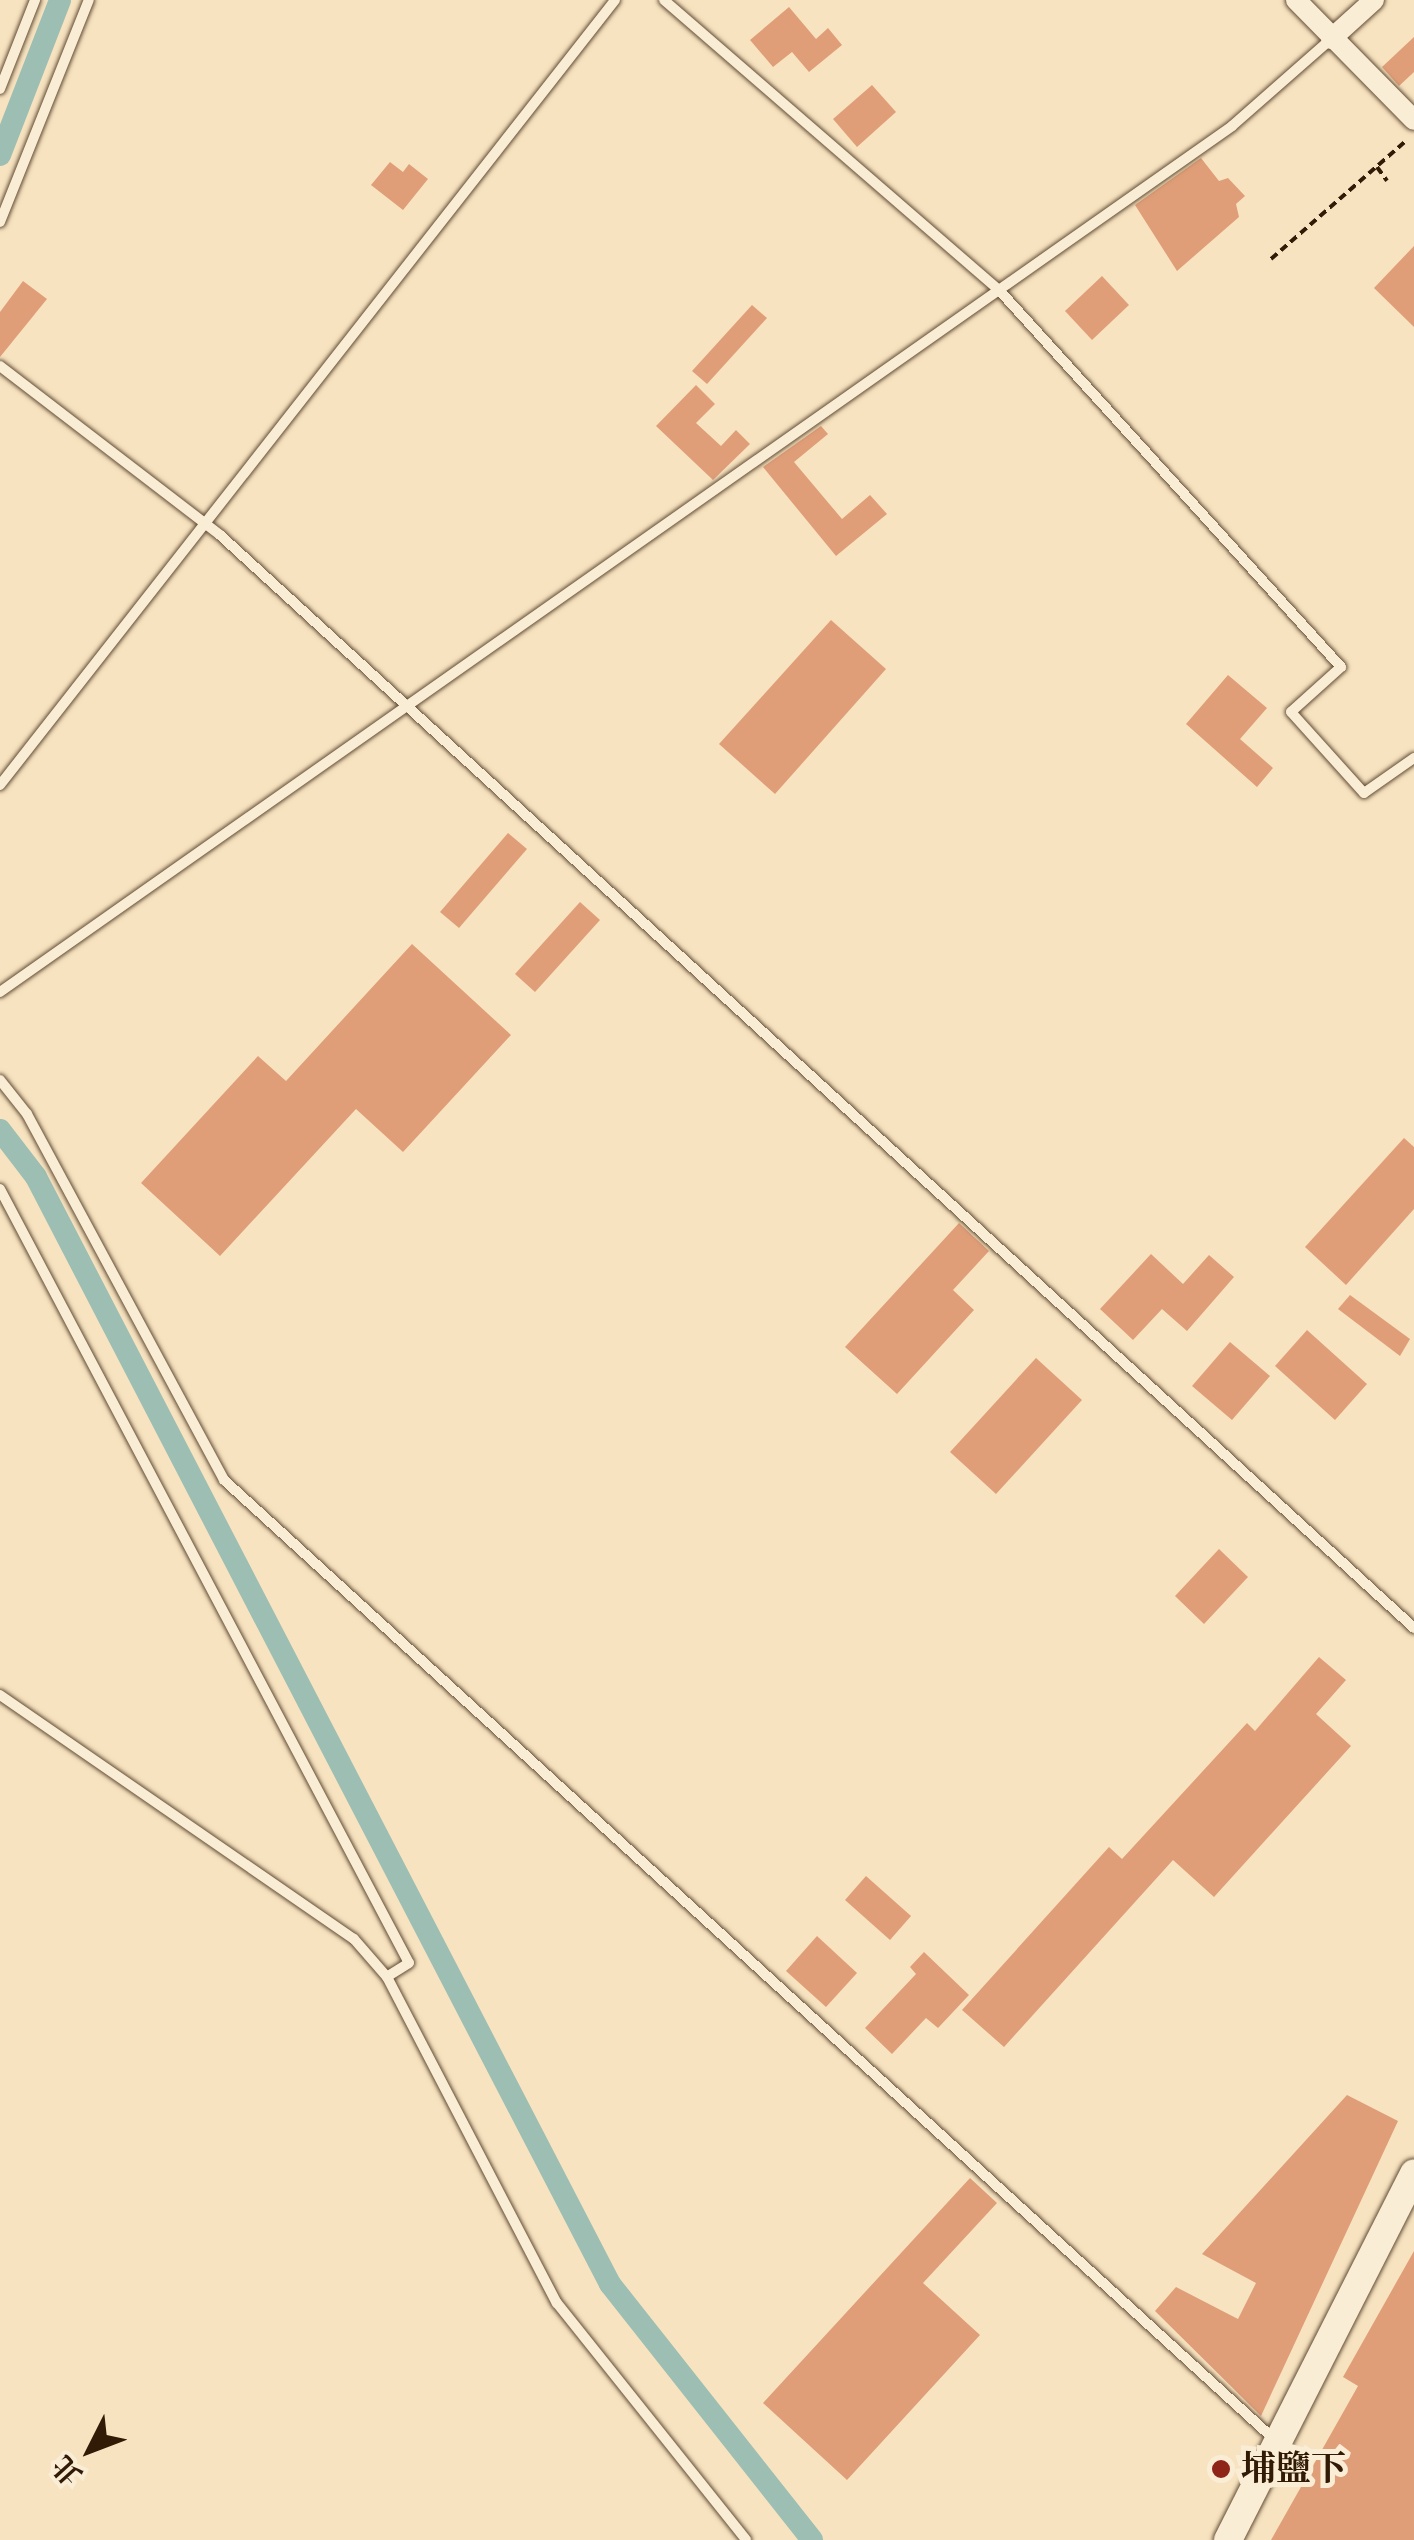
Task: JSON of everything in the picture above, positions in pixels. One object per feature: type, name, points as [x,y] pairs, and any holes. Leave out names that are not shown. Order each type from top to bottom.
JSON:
[{"type":"main road","points":[[1228,2540],[1414,2174]]},
{"type":"street","points":[[1296,0],[1414,120]]},
{"type":"street","points":[[1331,38],[1374,0]]},
{"type":"lane","points":[[0,89],[35,0]]},
{"type":"lane","points":[[0,222],[89,0]]},
{"type":"lane","points":[[0,785],[615,0]]},
{"type":"lane","points":[[664,0],[999,290],[1341,667],[1291,712],[1364,793],[1414,758]]},
{"type":"lane","points":[[0,992],[1232,126],[1331,38]]},
{"type":"lane","points":[[0,366],[207,524],[412,706],[1414,1628]]},
{"type":"lane","points":[[0,1080],[27,1114],[236,1492],[1278,2442]]},
{"type":"lane","points":[[0,1189],[409,1962],[387,1977]]},
{"type":"lane","points":[[0,1695],[354,1939],[387,1977],[556,2303],[746,2540]]},
{"type":"path","points":[[1270,260],[1414,134]]},
{"type":"path","points":[[1377,166],[1388,180]]},
{"type":"building","points":[[789,7],[816,39],[828,28],[842,45],[809,72],[792,52],[773,67],[750,40]]},
{"type":"building","points":[[1414,37],[1414,72],[1399,86],[1382,67]]},
{"type":"building","points":[[872,85],[896,112],[857,147],[833,119]]},
{"type":"building","points":[[1201,158],[1219,181],[1228,178],[1245,196],[1236,204],[1239,217],[1177,271],[1135,205]]},
{"type":"building","points":[[390,162],[403,172],[409,164],[428,179],[403,210],[371,185]]},
{"type":"building","points":[[1414,246],[1414,327],[1374,288]]},
{"type":"building","points":[[1102,276],[1129,305],[1092,340],[1065,311]]},
{"type":"building","points":[[23,281],[47,299],[0,357],[0,312]]},
{"type":"building","points":[[752,305],[767,318],[707,384],[692,371]]},
{"type":"building","points":[[696,385],[715,404],[696,423],[721,446],[736,430],[750,444],[713,480],[656,426]]},
{"type":"building","points":[[821,426],[828,434],[794,462],[842,519],[870,495],[887,514],[836,556],[763,467]]},
{"type":"building","points":[[831,620],[886,669],[775,794],[719,744]]},
{"type":"building","points":[[1228,675],[1267,708],[1240,739],[1273,768],[1257,787],[1186,724]]},
{"type":"building","points":[[508,833],[527,849],[459,928],[440,912]]},
{"type":"building","points":[[580,902],[600,920],[535,992],[515,974]]},
{"type":"building","points":[[412,944],[511,1035],[403,1152],[356,1109],[220,1256],[141,1183],[258,1056],[286,1081]]},
{"type":"building","points":[[1404,1138],[1414,1147],[1414,1209],[1346,1285],[1305,1247]]},
{"type":"building","points":[[959,1223],[989,1251],[953,1290],[974,1310],[897,1394],[845,1347]]},
{"type":"building","points":[[1151,1254],[1183,1284],[1209,1255],[1234,1277],[1187,1331],[1162,1309],[1133,1340],[1100,1309]]},
{"type":"building","points":[[1350,1295],[1410,1339],[1400,1356],[1338,1309]]},
{"type":"building","points":[[1307,1330],[1367,1384],[1335,1420],[1275,1366]]},
{"type":"building","points":[[1230,1342],[1270,1376],[1232,1420],[1192,1386]]},
{"type":"building","points":[[1036,1358],[1082,1400],[996,1494],[950,1452]]},
{"type":"building","points":[[1219,1549],[1248,1577],[1204,1624],[1175,1596]]},
{"type":"building","points":[[1319,1657],[1346,1680],[1316,1714],[1351,1746],[1214,1897],[1173,1860],[1004,2047],[962,2010],[1109,1847],[1122,1859],[1247,1723],[1255,1731]]},
{"type":"building","points":[[866,1876],[911,1916],[890,1940],[845,1900]]},
{"type":"building","points":[[817,1936],[857,1973],[826,2007],[786,1971]]},
{"type":"building","points":[[924,1952],[969,1995],[938,2028],[926,2018],[892,2054],[865,2028],[916,1974],[910,1967]]},
{"type":"building","points":[[1347,2095],[1398,2121],[1261,2416],[1155,2311],[1176,2287],[1238,2319],[1256,2283],[1202,2254]]},
{"type":"building","points":[[970,2178],[997,2203],[923,2283],[980,2335],[847,2480],[763,2403]]},
{"type":"building","points":[[1414,2251],[1414,2540],[1271,2540],[1358,2386],[1343,2377]]},
{"type":"waterway","points":[[0,155],[60,0]]},
{"type":"waterway","points":[[0,1130],[36,1177],[610,2284],[812,2540]]},
{"type":"place","name":"埔鹽下","points":[[1221,2469]]}]
